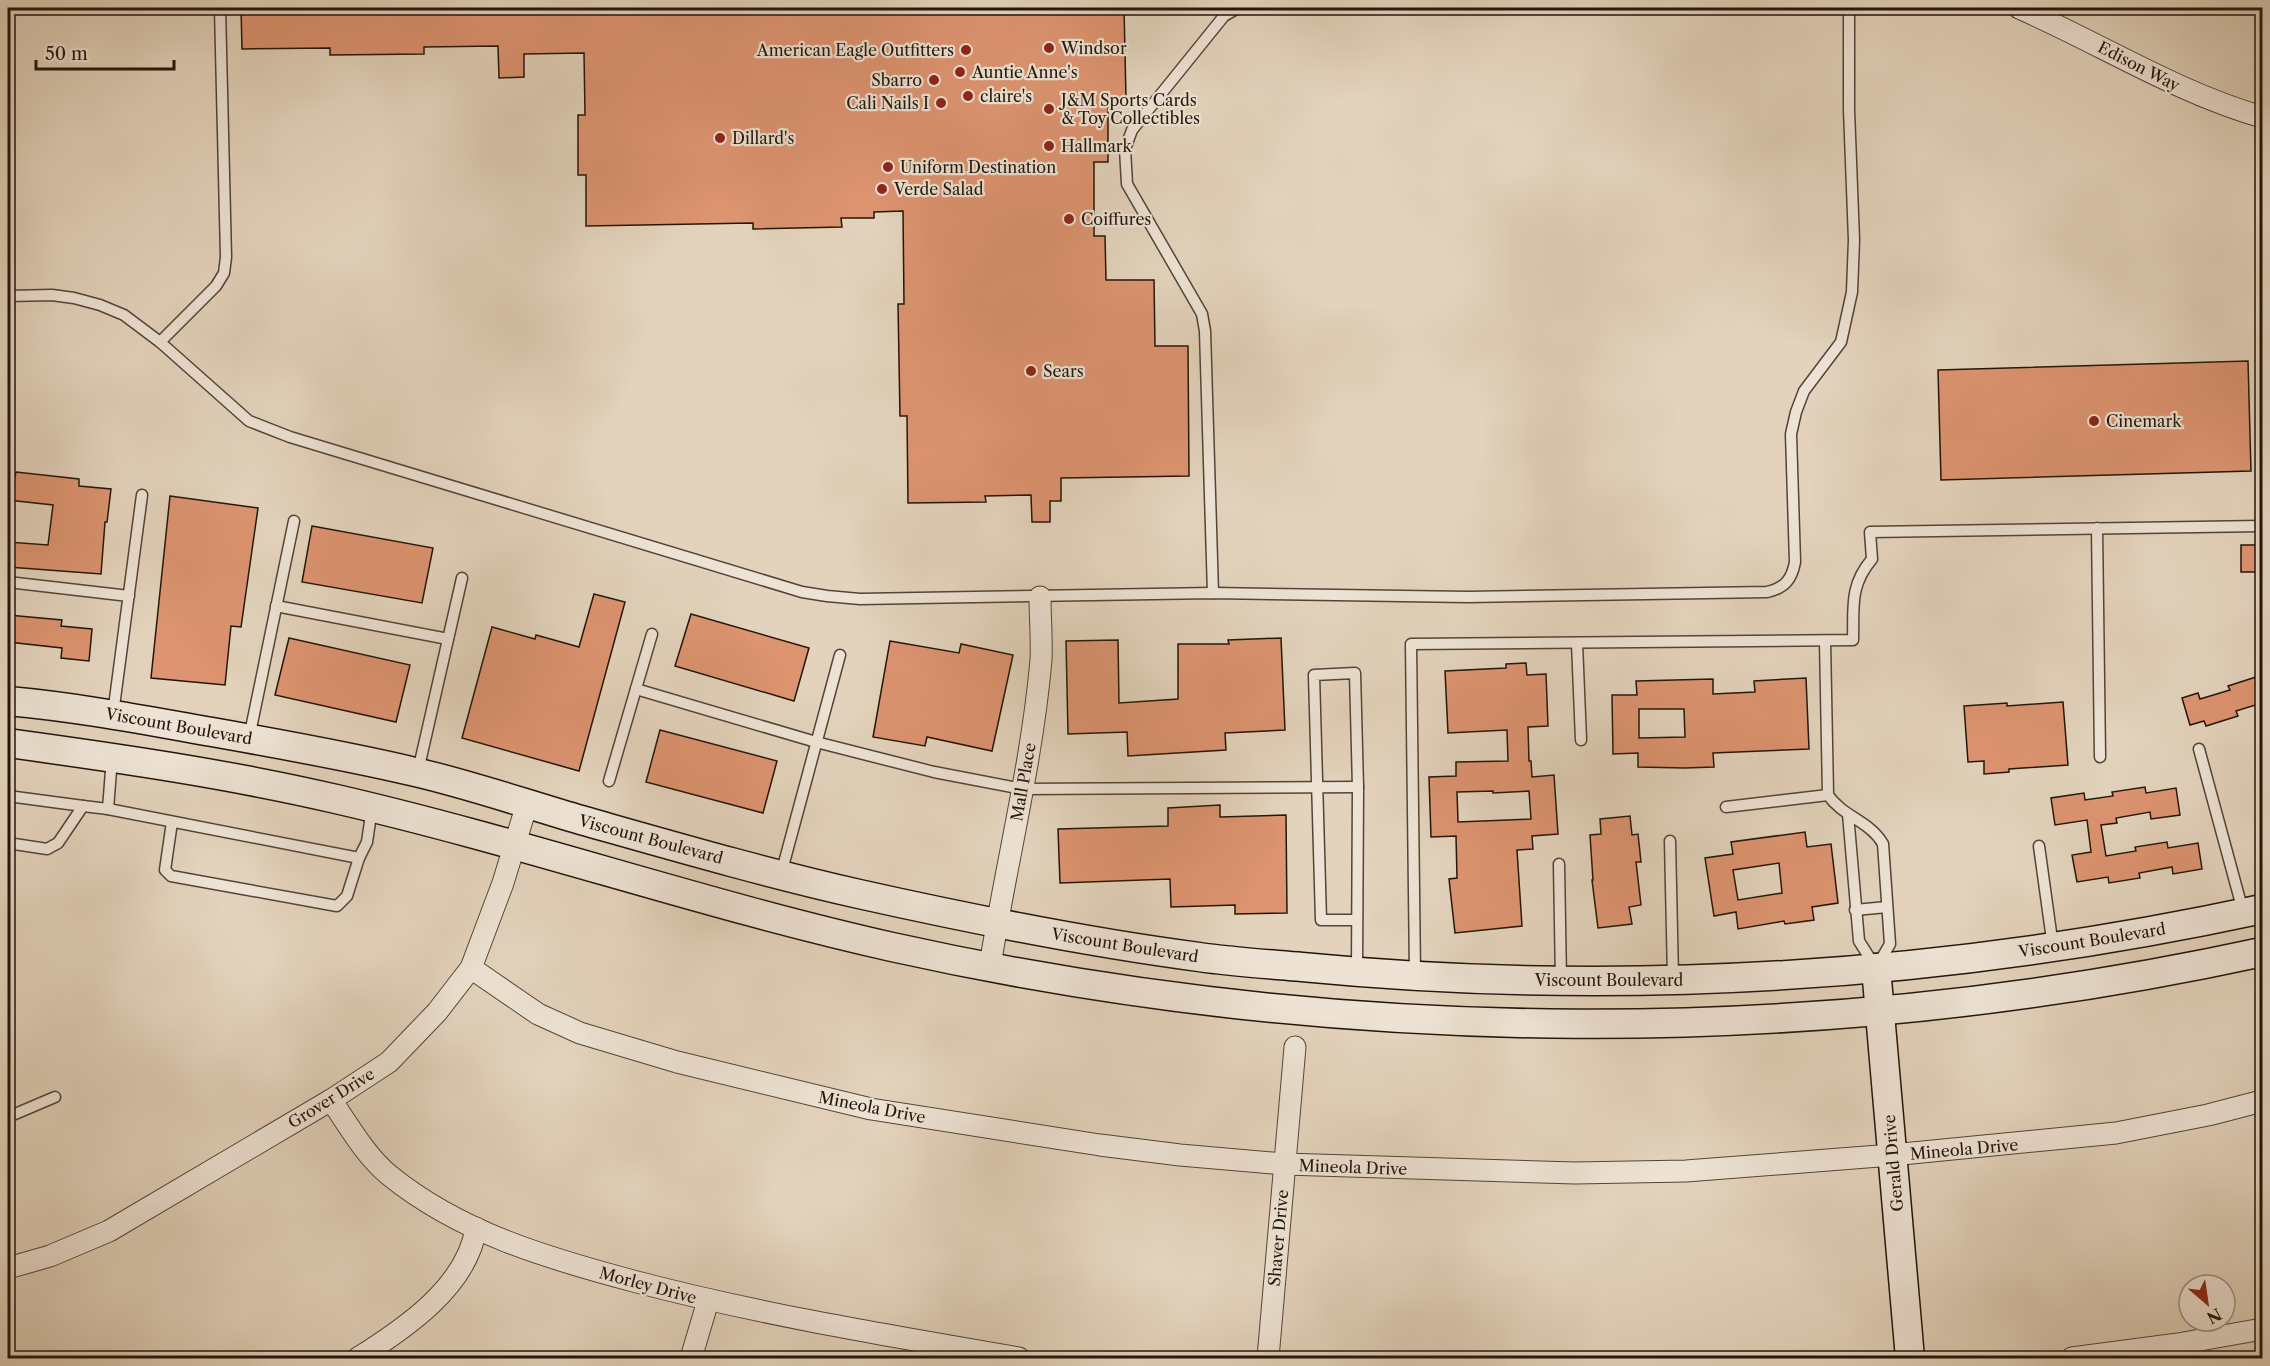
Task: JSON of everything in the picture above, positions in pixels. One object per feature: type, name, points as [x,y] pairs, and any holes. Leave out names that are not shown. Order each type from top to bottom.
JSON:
[{"type":"main road","name":"Viscount Boulevard","points":[[8,701],[113,714],[249,738],[418,773],[859,894],[1065,937],[1202,958],[1415,977],[1561,981],[1785,976],[1982,957],[2169,928],[2253,911]]},
{"type":"main road","points":[[8,743],[184,769],[372,808],[514,844],[801,925],[896,947],[990,966],[1204,1001],[1353,1015],[1494,1023],[1616,1024],[1798,1018],[2032,993],[2142,976],[2262,952]]},
{"type":"main road","name":"Gerald Drive","points":[[1876,968],[1910,1359]]},
{"type":"main road","points":[[1353,1015],[1357,972]]},
{"type":"street","name":"Edison Way","points":[[2019,8],[2055,23],[2156,76],[2207,98],[2262,117]]},
{"type":"street","name":"Mall Place","points":[[990,966],[1023,789],[1041,658],[1040,597]]},
{"type":"street","name":"Grover Drive","points":[[8,1268],[50,1256],[109,1231],[331,1100],[389,1062],[437,1012],[471,968],[503,883],[527,804]]},
{"type":"street","name":"Mineola Drive","points":[[471,968],[538,1014],[580,1033],[677,1062],[871,1110],[1100,1145],[1284,1164],[1575,1173],[1686,1172],[2116,1133],[2208,1115],[2262,1101]]},
{"type":"street","name":"Shaver Drive","points":[[1268,1359],[1295,1047]]},
{"type":"street","name":"Morley Drive","points":[[331,1100],[369,1156],[388,1174],[459,1222],[531,1251],[708,1300],[1019,1359]]},
{"type":"street","points":[[358,1359],[401,1330],[431,1305],[445,1289],[466,1257],[476,1228]]},
{"type":"street","points":[[691,1359],[708,1300]]},
{"type":"street","points":[[2072,1359],[2262,1329]]},
{"type":"lane","points":[[160,342],[216,286],[224,273],[226,257],[220,8]]},
{"type":"lane","points":[[1214,593],[1205,331],[1202,314],[1127,184],[1125,149],[1132,130],[1224,16],[1238,8]]},
{"type":"lane","points":[[8,296],[52,295],[100,305],[124,315],[160,342],[249,421],[290,437],[802,591],[826,596],[860,599],[1214,593],[1468,597],[1755,592],[1780,589],[1793,574],[1795,562],[1791,434],[1796,412],[1804,391],[1841,342],[1852,292],[1854,240],[1849,117],[1849,8]]},
{"type":"lane","points":[[113,714],[142,495]]},
{"type":"lane","points":[[249,738],[294,521]]},
{"type":"lane","points":[[1415,977],[1411,644],[1853,640],[1855,588],[1861,572],[1872,559],[1870,532],[2262,526]]},
{"type":"lane","points":[[2097,528],[2100,757]]},
{"type":"lane","points":[[418,773],[462,578]]},
{"type":"lane","points":[[8,582],[129,596]]},
{"type":"lane","points":[[276,606],[448,639]]},
{"type":"lane","points":[[609,781],[652,634]]},
{"type":"lane","points":[[1825,641],[1828,795],[1833,803],[1876,832],[1883,844],[1890,944],[1876,968],[1859,941],[1848,814]]},
{"type":"lane","points":[[1577,643],[1581,740]]},
{"type":"lane","points":[[781,874],[840,655]]},
{"type":"lane","points":[[1356,920],[1321,920],[1314,675],[1355,674],[1358,786],[1357,972]]},
{"type":"lane","points":[[636,689],[816,742],[934,772],[1023,789],[1358,786]]},
{"type":"lane","points":[[2199,749],[2253,911]]},
{"type":"lane","points":[[108,809],[112,758]]},
{"type":"lane","points":[[1726,807],[1828,795]]},
{"type":"lane","points":[[8,796],[108,809],[359,858]]},
{"type":"lane","points":[[8,843],[47,849],[58,843],[83,806]]},
{"type":"lane","points":[[172,822],[165,870],[171,876],[337,906],[347,896],[359,858],[367,842],[372,808]]},
{"type":"lane","points":[[1670,841],[1673,980]]},
{"type":"lane","points":[[2039,846],[2053,947]]},
{"type":"lane","points":[[1559,864],[1561,981]]},
{"type":"lane","points":[[1855,909],[1887,907]]},
{"type":"lane","points":[[8,1117],[55,1097]]},
{"type":"building","points":[[241,8],[1124,8],[1126,99],[1108,99],[1108,162],[1094,162],[1094,236],[1105,236],[1106,280],[1154,280],[1155,346],[1188,346],[1189,476],[1061,478],[1061,501],[1050,501],[1050,522],[1032,522],[1031,495],[985,496],[986,502],[908,503],[907,416],[900,416],[898,304],[904,304],[903,211],[874,212],[874,218],[841,218],[842,227],[753,229],[753,223],[586,226],[586,175],[578,175],[578,115],[585,115],[584,53],[524,54],[524,77],[499,78],[498,46],[424,47],[424,54],[330,55],[330,48],[242,49]]},
{"type":"building","name":"Cinemark","points":[[2248,361],[2251,471],[1941,480],[1938,370]]},
{"type":"building","points":[[16,472],[79,479],[79,486],[111,489],[107,522],[105,522],[101,574],[8,567],[8,542],[48,545],[53,505],[8,500],[8,476],[15,477]]},
{"type":"building","points":[[170,496],[258,508],[241,627],[231,626],[225,685],[151,678]]},
{"type":"building","points":[[312,526],[433,548],[422,603],[302,582]]},
{"type":"building","points":[[2241,545],[2262,545],[2262,572],[2241,572]]},
{"type":"building","points":[[594,594],[625,602],[579,771],[462,738],[492,627],[535,639],[536,635],[579,647]]},
{"type":"building","points":[[691,614],[809,648],[794,701],[675,666]]},
{"type":"building","points":[[8,615],[62,620],[61,626],[92,629],[89,661],[61,658],[62,648],[8,642]]},
{"type":"building","points":[[289,638],[410,665],[396,722],[275,695]]},
{"type":"building","points":[[1281,638],[1285,730],[1225,733],[1226,750],[1128,756],[1127,732],[1068,734],[1066,641],[1118,640],[1119,703],[1178,699],[1178,644],[1229,644],[1228,640]]},
{"type":"building","points":[[890,641],[959,653],[961,644],[1013,655],[992,751],[927,737],[925,746],[873,737]]},
{"type":"building","points":[[1526,663],[1527,675],[1546,674],[1548,726],[1528,727],[1529,761],[1531,761],[1532,777],[1554,775],[1558,834],[1532,836],[1533,849],[1517,850],[1522,926],[1455,933],[1449,879],[1457,878],[1456,836],[1431,837],[1429,777],[1456,776],[1456,762],[1508,761],[1507,730],[1448,733],[1445,671],[1506,668],[1506,664]],"holes":[[[1493,791],[1493,793],[1529,791],[1531,819],[1458,822],[1457,792]]]},
{"type":"building","points":[[2259,676],[2262,703],[2236,711],[2238,716],[2206,726],[2204,721],[2190,725],[2182,698],[2198,693],[2200,699],[2230,690],[2228,686]]},
{"type":"building","points":[[1806,678],[1809,749],[1713,753],[1714,767],[1685,768],[1638,767],[1638,753],[1613,754],[1612,695],[1637,695],[1636,681],[1713,679],[1713,694],[1755,692],[1754,681]],"holes":[[[1639,709],[1684,709],[1685,737],[1639,738]]]},
{"type":"building","points":[[2063,702],[2068,765],[2009,769],[2009,772],[1984,774],[1984,761],[1968,762],[1964,706]]},
{"type":"building","points":[[660,730],[777,761],[763,813],[646,782]]},
{"type":"building","points":[[2145,787],[2146,793],[2176,788],[2180,815],[2151,819],[2150,812],[2116,818],[2117,823],[2101,825],[2106,856],[2136,851],[2135,847],[2167,842],[2168,848],[2198,843],[2202,869],[2173,874],[2172,867],[2139,873],[2140,878],[2109,883],[2108,877],[2077,882],[2072,855],[2091,852],[2087,820],[2055,825],[2051,798],[2084,793],[2085,800],[2113,796],[2112,792]]},
{"type":"building","points":[[1220,805],[1220,817],[1286,815],[1287,913],[1235,914],[1235,905],[1171,907],[1170,879],[1060,883],[1058,829],[1168,826],[1168,808]]},
{"type":"building","points":[[1630,816],[1632,835],[1638,834],[1641,862],[1636,862],[1641,905],[1629,907],[1632,924],[1598,928],[1592,880],[1590,835],[1601,834],[1600,819]]},
{"type":"building","points":[[1805,832],[1807,847],[1831,844],[1838,903],[1812,907],[1814,920],[1785,924],[1784,921],[1738,929],[1736,912],[1714,916],[1705,858],[1733,854],[1731,842]],"holes":[[[1779,863],[1782,893],[1738,900],[1733,870]]]},
{"type":"place","name":"Windsor","points":[[1049,48]]},
{"type":"place","name":"American Eagle Outfitters","points":[[966,50]]},
{"type":"place","name":"Auntie Anne's","points":[[960,72]]},
{"type":"place","name":"Sbarro","points":[[934,80]]},
{"type":"place","name":"claire's","points":[[968,96]]},
{"type":"place","name":"Cali Nails I","points":[[941,103]]},
{"type":"place","name":"J&M Sports Cards & Toy Collectibles","points":[[1049,109]]},
{"type":"place","name":"Dillard's","points":[[720,138]]},
{"type":"place","name":"Hallmark","points":[[1049,146]]},
{"type":"place","name":"Uniform Destination","points":[[888,167]]},
{"type":"place","name":"Verde Salad","points":[[882,189]]},
{"type":"place","name":"Coiffures","points":[[1069,219]]},
{"type":"place","name":"Sears","points":[[1031,371]]},
{"type":"place","name":"Cinemark","points":[[2094,421]]}]
